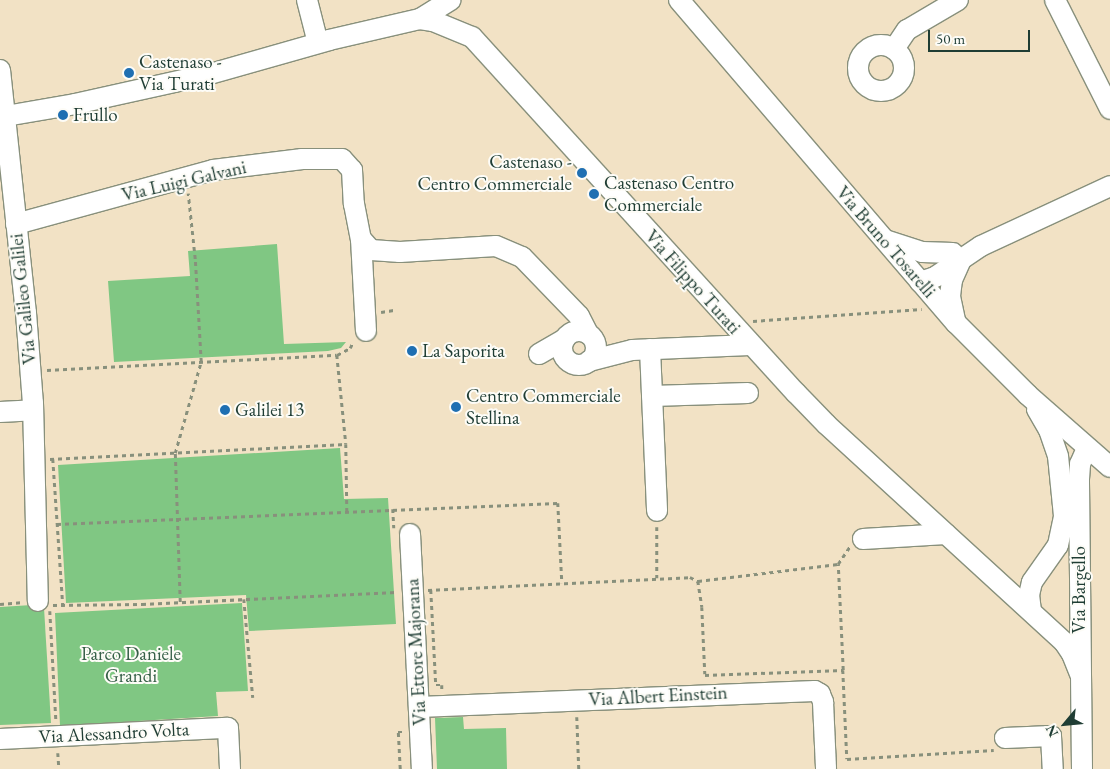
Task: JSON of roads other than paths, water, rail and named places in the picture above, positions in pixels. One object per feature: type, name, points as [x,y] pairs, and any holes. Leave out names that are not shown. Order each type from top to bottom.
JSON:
[{"type":"street","points":[[307,0],[318,43]]},
{"type":"street","name":"Via Filippo Turati","points":[[420,20],[451,0]]},
{"type":"street","name":"Via Bruno Tosarelli","points":[[679,0],[956,323],[1028,395],[1110,467]]},
{"type":"street","points":[[894,49],[906,30],[958,0]]},
{"type":"street","points":[[1055,0],[1110,109]]},
{"type":"street","name":"Via Filippo Turati","points":[[3,117],[75,104],[210,74],[318,43],[420,20],[434,21],[472,37],[750,345],[826,424],[1069,648],[1080,674]]},
{"type":"street","name":"Via Galileo Galilei","points":[[0,70],[3,117],[31,371],[33,410],[44,460],[38,601]]},
{"type":"street","name":"Via Luigi Galvani","points":[[16,224],[213,170],[302,159],[342,159],[352,170],[354,204],[361,239]]},
{"type":"street","points":[[920,282],[932,264],[981,246],[1110,186]]},
{"type":"street","points":[[361,239],[372,250],[400,252],[496,246],[522,257],[579,316],[579,336],[563,353],[568,361],[579,365],[589,361],[641,350]]},
{"type":"street","points":[[361,239],[365,326]]},
{"type":"street","points":[[882,239],[909,249],[957,256]]},
{"type":"street","points":[[956,323],[950,296],[957,256]]},
{"type":"street","points":[[579,336],[609,345],[641,350]]},
{"type":"street","points":[[579,336],[596,347],[589,361]]},
{"type":"street","name":"Via Filippo Turati","points":[[641,350],[750,345]]},
{"type":"street","points":[[641,350],[652,396],[657,511]]},
{"type":"street","points":[[652,396],[748,393]]},
{"type":"street","name":"Via Bargello","points":[[1028,395],[1049,430],[1060,467],[1063,530],[1055,550],[1037,572],[1030,588],[1031,611]]},
{"type":"street","points":[[0,412],[33,410]]},
{"type":"street","points":[[1060,467],[1075,452],[1087,448]]},
{"type":"street","name":"Via Bargello","points":[[1082,769],[1079,471],[1087,448]]},
{"type":"street","name":"Via Ettore Majorana","points":[[410,534],[422,769]]},
{"type":"street","points":[[863,539],[946,534]]},
{"type":"street","points":[[997,580],[1016,580],[1037,572]]},
{"type":"street","name":"Via Albert Einstein","points":[[419,708],[576,700],[705,685],[815,691],[820,694],[823,702],[826,769]]},
{"type":"street","name":"Via Alessandro Volta","points":[[0,738],[228,728],[230,769]]},
{"type":"street","points":[[1000,744],[1051,736],[1053,769]]},
{"type":"place","name":"Castenaso - Via Turati","points":[[129,73]]},
{"type":"place","name":"Frullo","points":[[63,115]]},
{"type":"place","name":"Castenaso - Centro Commerciale","points":[[582,173]]},
{"type":"place","name":"Castenaso Centro Commerciale","points":[[594,194]]},
{"type":"place","name":"La Saporita","points":[[412,351]]},
{"type":"place","name":"Centro Commerciale Stellina","points":[[456,407]]},
{"type":"place","name":"Galilei 13","points":[[225,410]]},
{"type":"park label","name":"Parco Daniele Grandi","points":[[131,665]]}]
